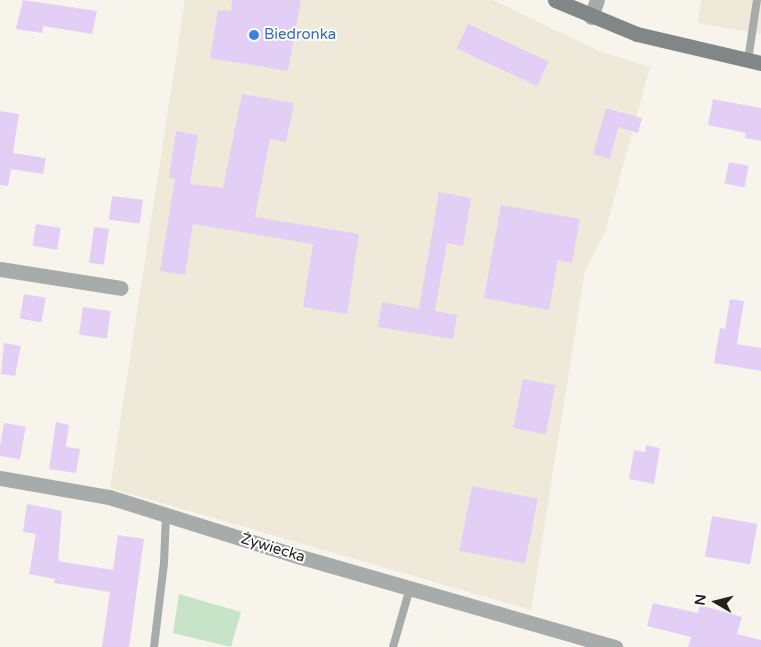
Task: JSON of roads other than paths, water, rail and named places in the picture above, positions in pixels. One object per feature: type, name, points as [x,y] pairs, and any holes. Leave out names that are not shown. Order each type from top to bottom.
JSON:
[{"type":"main road","points":[[555,0],[591,17],[663,42],[754,62]]},
{"type":"street","points":[[591,17],[597,0]]},
{"type":"street","points":[[0,270],[121,288]]},
{"type":"street","name":"Żywiecka","points":[[0,478],[109,497],[410,588],[615,647]]},
{"type":"lane","points":[[754,62],[757,0]]},
{"type":"lane","points":[[154,647],[164,563],[166,515]]},
{"type":"lane","points":[[393,647],[410,588]]},
{"type":"place","name":"Biedronka","points":[[254,35]]}]
